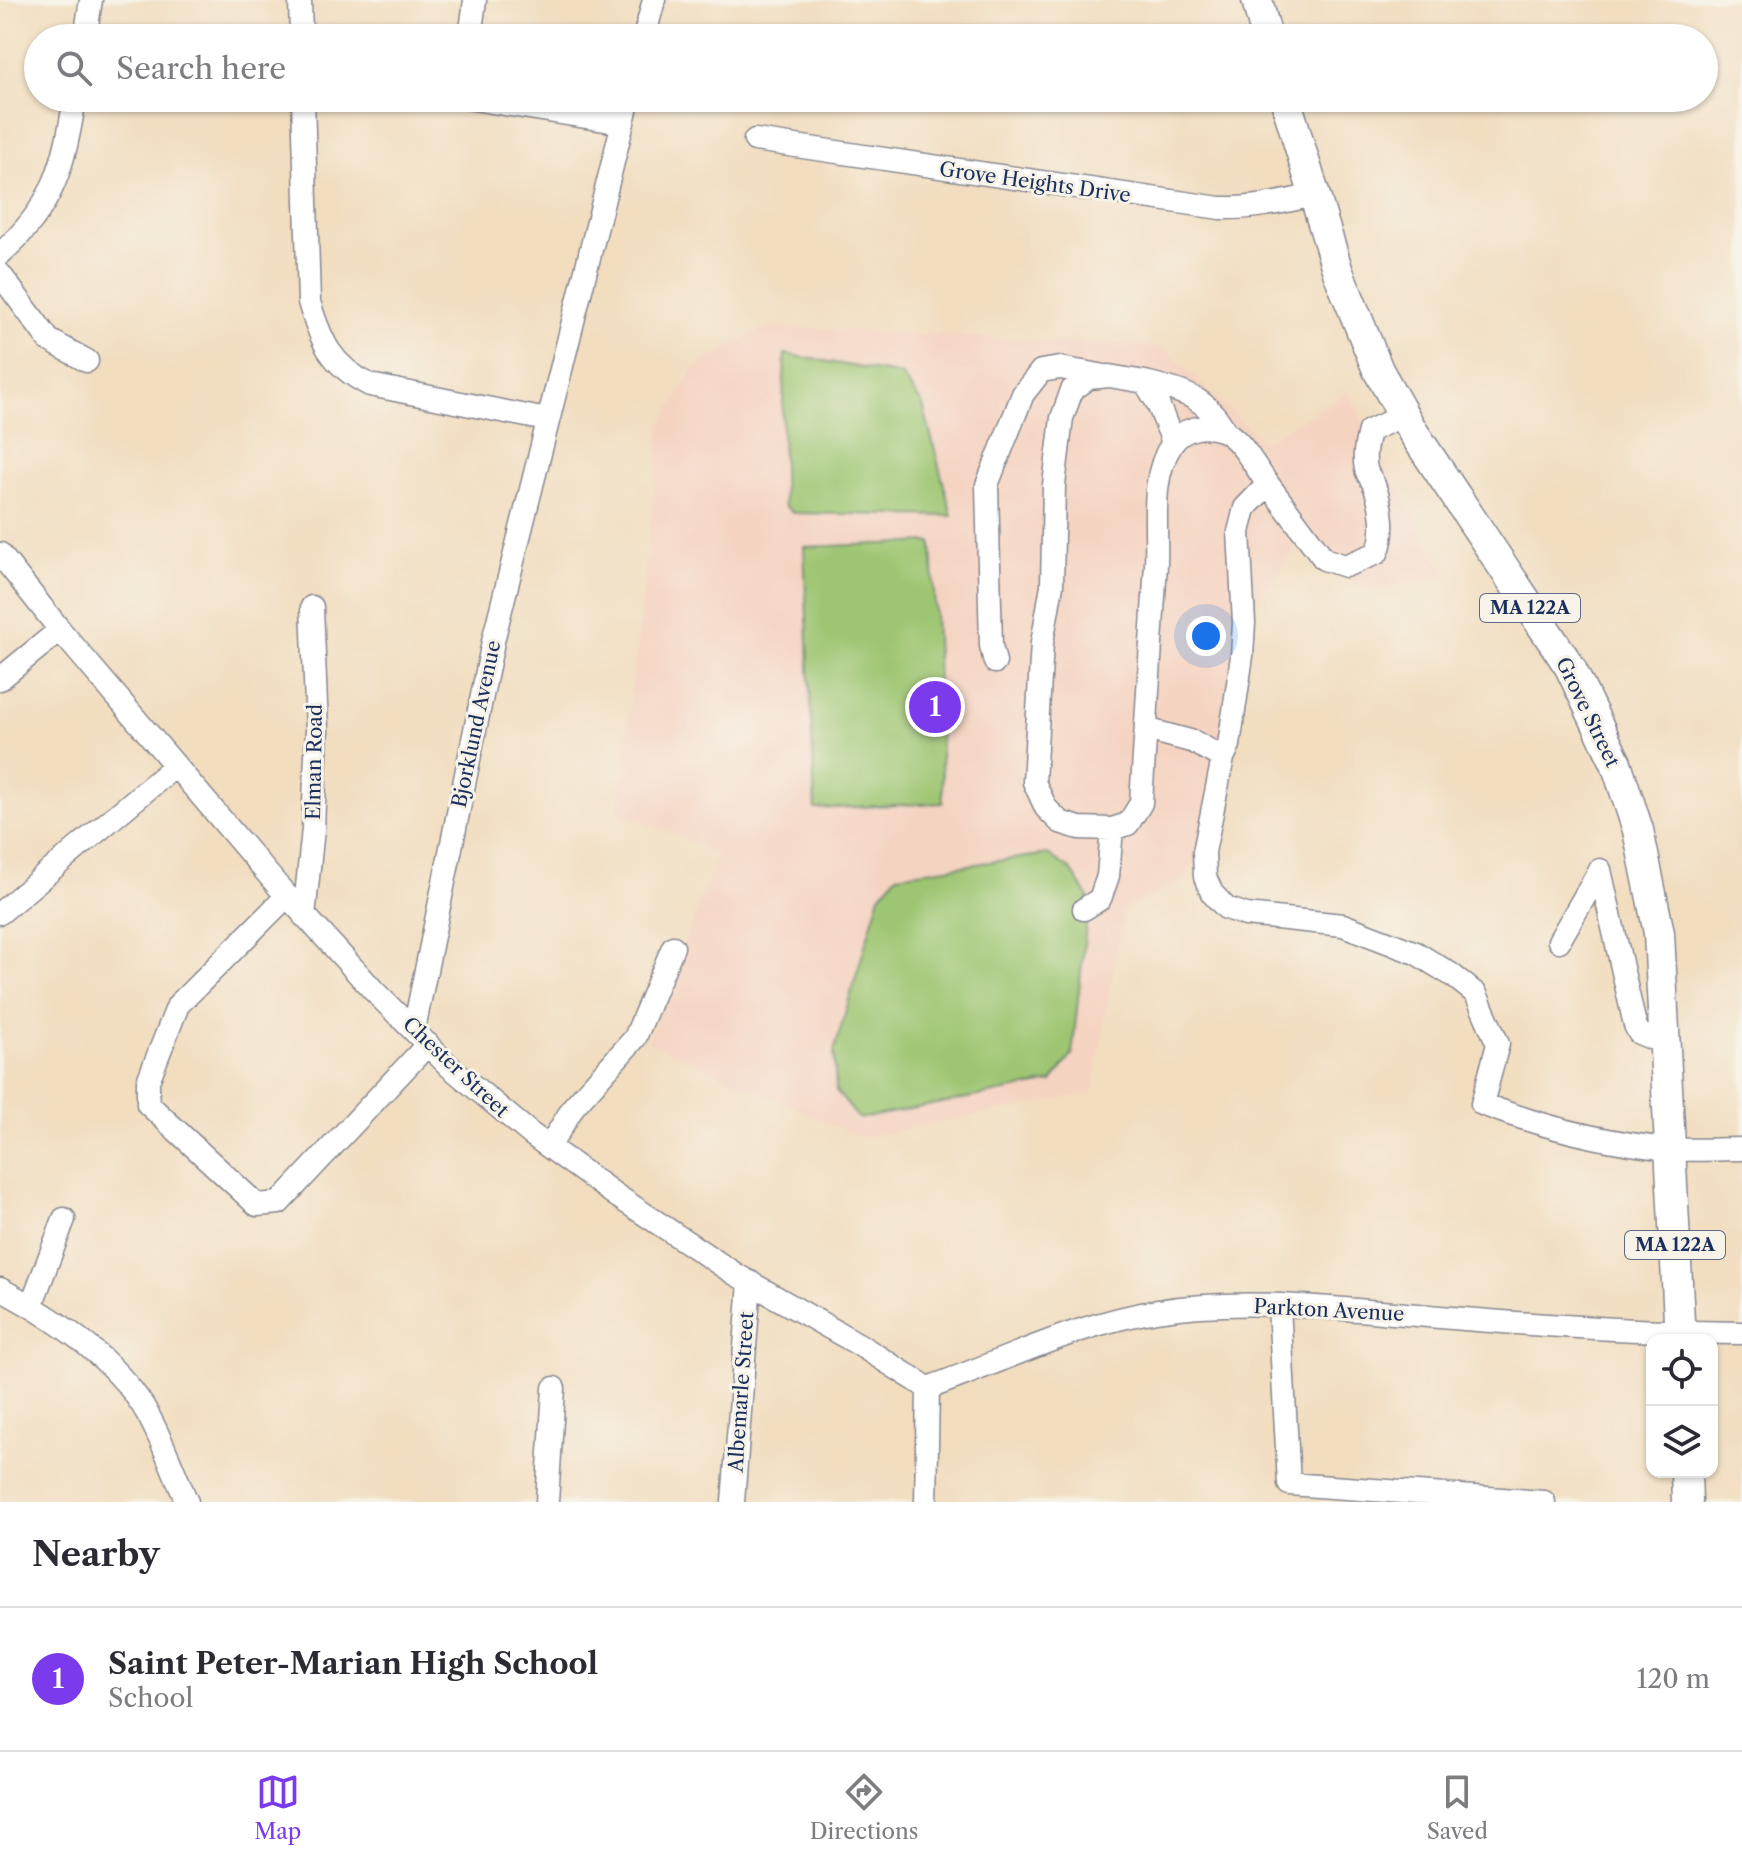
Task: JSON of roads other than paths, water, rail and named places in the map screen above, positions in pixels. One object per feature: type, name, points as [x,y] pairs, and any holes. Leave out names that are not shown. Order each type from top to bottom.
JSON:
[{"type":"main road","points":[[1257,0],[1263,24]]},
{"type":"main road","name":"Grove Street","points":[[1289,112],[1338,272],[1363,338],[1404,415],[1570,667],[1616,763],[1638,830],[1659,933],[1680,1334]]},
{"type":"main road","points":[[1686,1478],[1687,1502]]},
{"type":"street","points":[[87,24],[91,0]]},
{"type":"street","points":[[300,0],[301,24]]},
{"type":"street","points":[[472,24],[475,0]]},
{"type":"street","points":[[648,24],[654,0]]},
{"type":"street","points":[[0,254],[38,217],[52,191],[68,146],[73,112]]},
{"type":"street","points":[[303,112],[309,302],[327,350],[346,372],[370,385],[547,420]]},
{"type":"street","points":[[554,112],[623,123]]},
{"type":"street","name":"Bjorklund Avenue","points":[[421,1037],[494,637],[626,112]]},
{"type":"street","name":"Grove Heights Drive","points":[[755,140],[1220,208],[1260,207],[1314,195]]},
{"type":"street","points":[[0,274],[49,340],[87,361]]},
{"type":"street","points":[[995,662],[991,646],[987,485],[1023,394],[1041,371],[1060,368],[1145,382],[1199,400],[1214,411],[1225,431],[1239,444],[1324,559],[1345,566],[1377,553],[1383,540],[1374,485],[1366,472],[1369,431],[1404,415]]},
{"type":"street","points":[[1109,376],[1089,378],[1072,390],[1062,418],[1054,498],[1052,585],[1042,643],[1034,782],[1046,808],[1060,822],[1079,828],[1112,829],[1128,824],[1141,803],[1156,562],[1157,490],[1162,467],[1173,442],[1182,434],[1205,426],[1225,431]]},
{"type":"street","points":[[1145,382],[1158,404],[1173,442]]},
{"type":"street","points":[[1268,484],[1245,508],[1239,532],[1244,623],[1242,656],[1229,745],[1223,758],[1204,852],[1205,877],[1212,893],[1226,908],[1246,915],[1343,925],[1416,953],[1452,975],[1476,994],[1498,1044],[1482,1104],[1534,1123],[1594,1138],[1670,1149],[1742,1149]]},
{"type":"street","name":"Chester Street","points":[[0,554],[60,630],[304,916],[449,1066],[549,1147],[647,1216],[750,1282],[928,1388]]},
{"type":"street","name":"Elman Road","points":[[304,916],[313,829],[317,729],[312,607]]},
{"type":"street","points":[[0,679],[60,630]]},
{"type":"street","points":[[1146,729],[1194,742],[1223,758]]},
{"type":"street","points":[[0,913],[175,766]]},
{"type":"street","points":[[1084,909],[1100,899],[1108,876],[1112,829]]},
{"type":"street","points":[[1559,941],[1600,870],[1635,1025],[1639,1033],[1666,1044]]},
{"type":"street","points":[[287,896],[178,1005],[148,1081],[148,1104],[257,1205],[279,1203],[421,1037]]},
{"type":"street","points":[[549,1147],[574,1106],[635,1038],[673,947]]},
{"type":"street","points":[[31,1306],[64,1219]]},
{"type":"street","name":"Albemarle Street","points":[[733,1502],[750,1282]]},
{"type":"street","points":[[0,1289],[31,1306],[81,1342],[128,1384],[145,1409],[187,1502]]},
{"type":"street","points":[[1279,1306],[1289,1484],[1544,1502]]},
{"type":"street","name":"Parkton Avenue","points":[[928,1388],[1065,1335],[1121,1318],[1191,1307],[1279,1306],[1653,1334]]},
{"type":"street","name":"Parkton Avenue","points":[[1718,1334],[1742,1333]]},
{"type":"street","points":[[547,1502],[554,1388]]},
{"type":"street","points":[[926,1502],[928,1388]]},
{"type":"place","name":"Saint Peter-Marian High School","points":[[935,707]]}]
